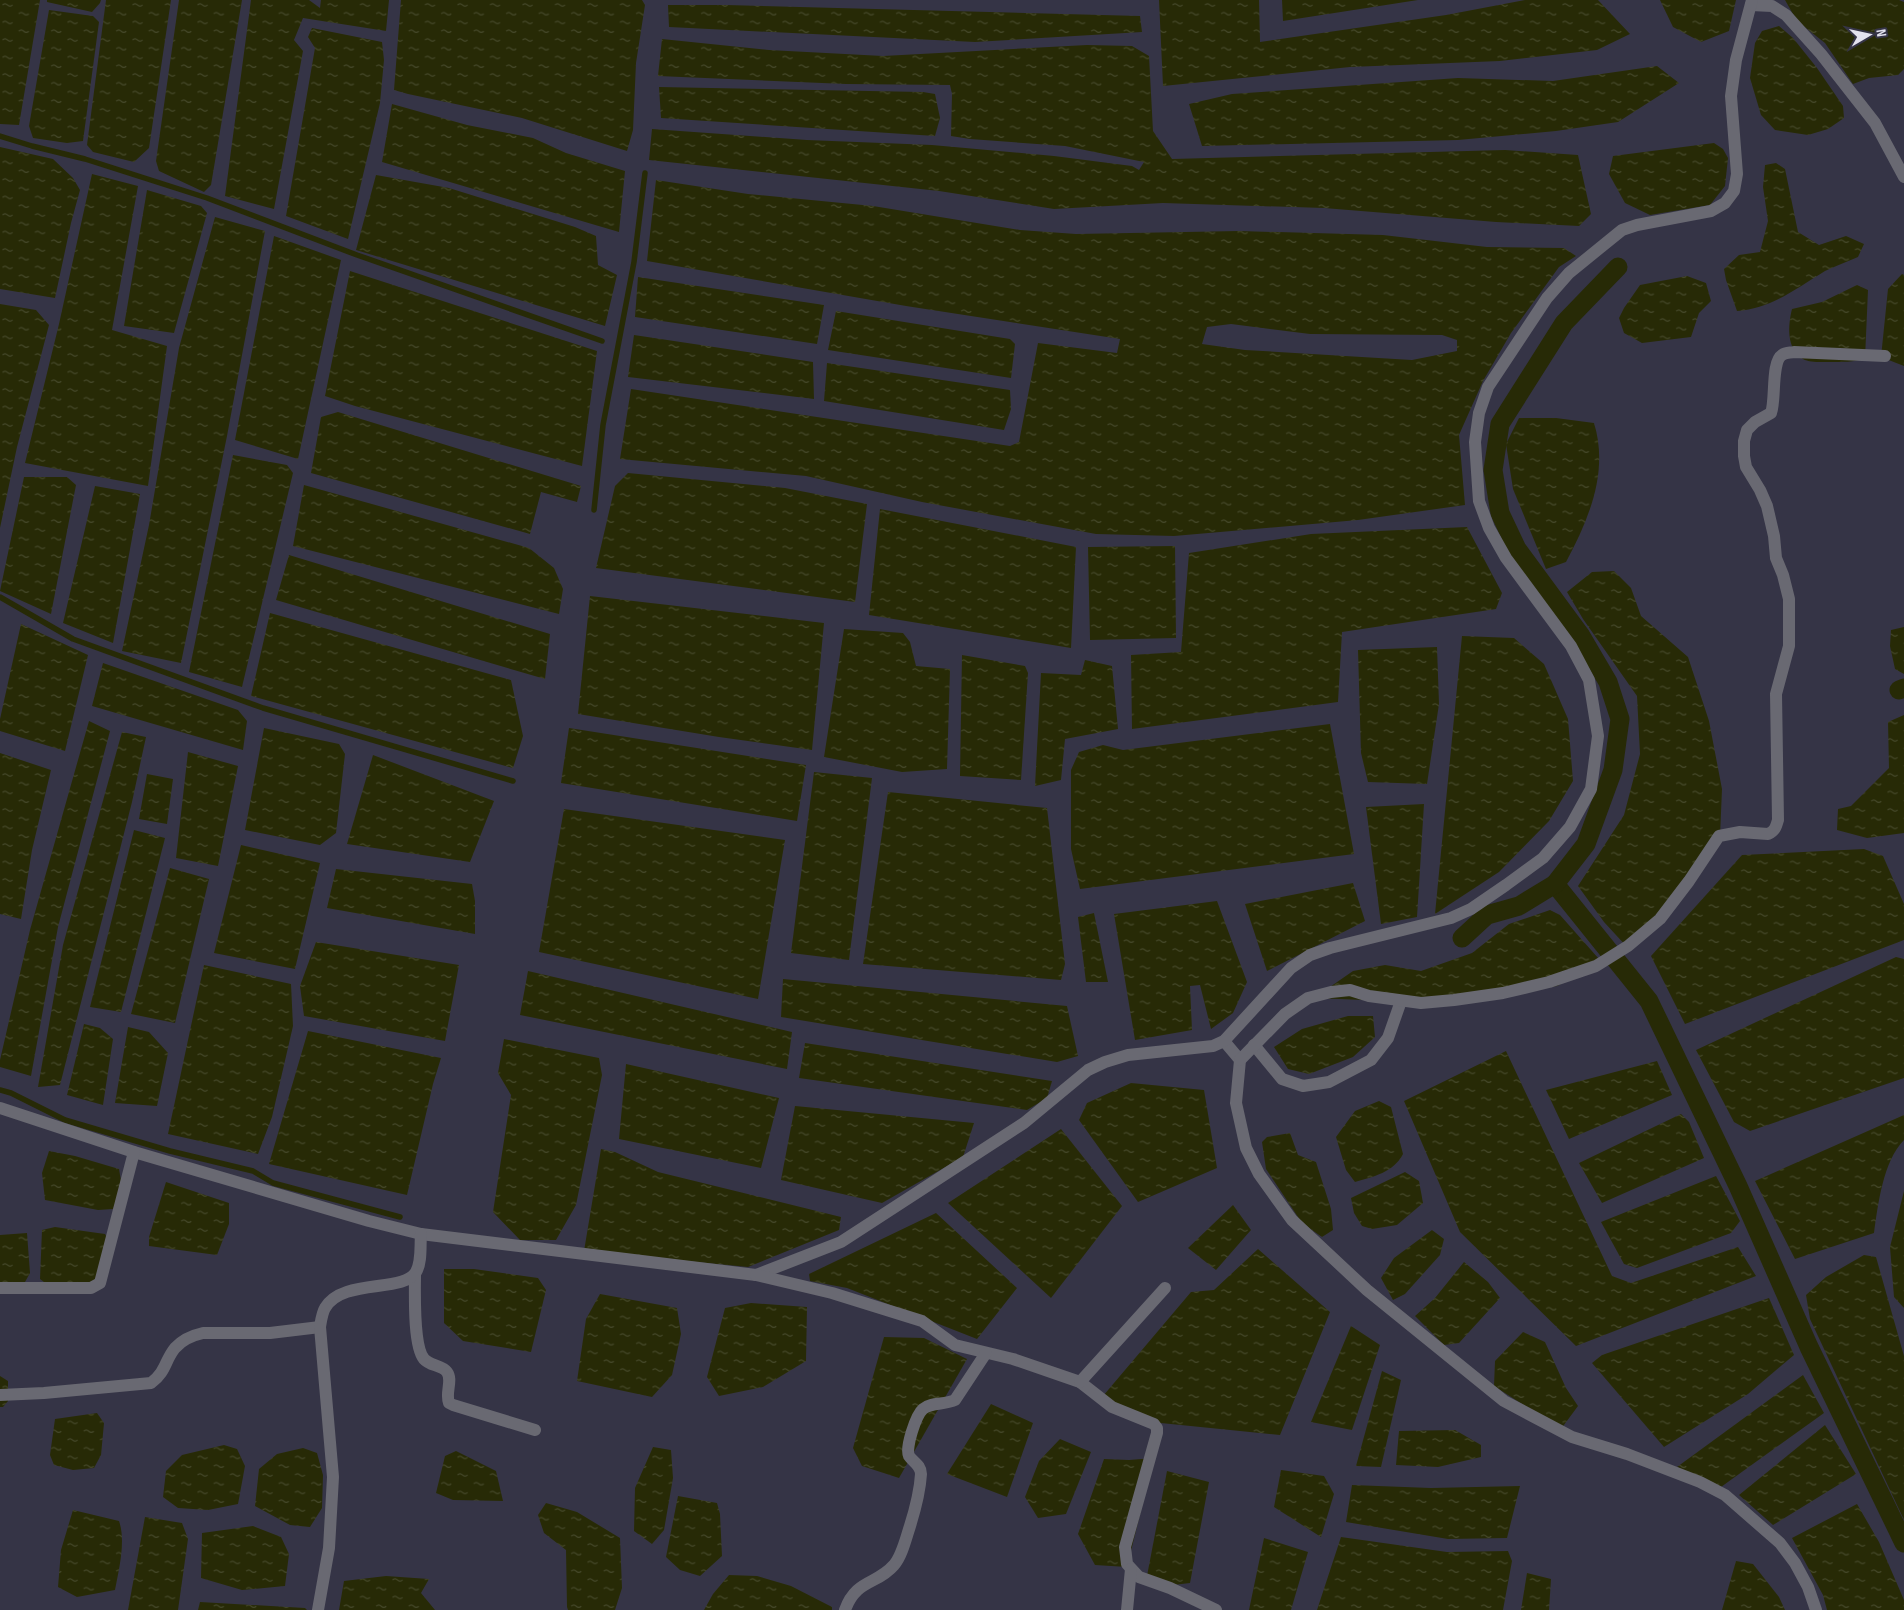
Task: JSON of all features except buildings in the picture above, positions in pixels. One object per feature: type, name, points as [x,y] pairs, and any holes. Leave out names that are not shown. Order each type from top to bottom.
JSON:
[{"type":"street","points":[[756,1275],[841,1242],[1024,1123],[1088,1070],[1105,1062],[1128,1055],[1213,1046],[1224,1041],[1290,968],[1310,955],[1330,948],[1451,918],[1471,909],[1544,858],[1570,827],[1591,789],[1598,736],[1590,680],[1571,646],[1506,558],[1489,528],[1479,501],[1475,442],[1479,413],[1488,387],[1547,298],[1569,273],[1622,230],[1637,224],[1711,211],[1725,203],[1734,191],[1737,174],[1731,96],[1736,60],[1752,3],[1772,6],[1786,15],[1821,54],[1875,123],[1904,177]]},
{"type":"street","points":[[1816,1610],[1808,1587],[1795,1563],[1780,1543],[1725,1495],[1700,1482],[1627,1454],[1572,1437],[1504,1401],[1367,1290],[1292,1220],[1259,1174],[1246,1148],[1236,1103],[1240,1060],[1285,1014],[1308,998],[1331,992],[1350,990],[1369,996],[1421,1003],[1503,993],[1549,982],[1596,966],[1628,946],[1660,919],[1689,881],[1719,836],[1740,832],[1768,834],[1776,828],[1778,820],[1776,694],[1789,646],[1789,599],[1783,575],[1776,558],[1774,536],[1767,506],[1746,467],[1744,441],[1747,430],[1755,422],[1771,413],[1774,406],[1778,360],[1785,353],[1885,356]]},
{"type":"street","points":[[1254,1045],[1282,1079],[1303,1086],[1329,1082],[1371,1060],[1388,1038],[1401,1001]]},
{"type":"street","points":[[1224,1041],[1240,1060]]},
{"type":"street","points":[[0,1108],[134,1152],[369,1221],[421,1234],[756,1275],[832,1293],[913,1318],[928,1325],[955,1345],[1013,1359],[1080,1382],[1112,1407],[1154,1424],[1158,1430],[1125,1547],[1127,1564],[1139,1577],[1170,1588],[1216,1610]]},
{"type":"street","points":[[0,1288],[91,1288],[100,1284],[134,1152]]},
{"type":"street","points":[[421,1234],[419,1266],[415,1275],[416,1322],[421,1353],[429,1363],[448,1373],[447,1394],[449,1402],[453,1405],[535,1430]]},
{"type":"street","points":[[318,1610],[329,1548],[333,1477],[320,1327],[325,1308],[333,1299],[347,1292],[404,1280],[415,1275]]},
{"type":"street","points":[[1080,1382],[1165,1288]]},
{"type":"street","points":[[0,1395],[44,1393],[151,1382],[160,1376],[175,1347],[193,1336],[203,1333],[270,1334],[320,1327]]},
{"type":"street","points":[[845,1610],[853,1593],[888,1570],[897,1561],[916,1504],[921,1474],[918,1465],[910,1457],[907,1450],[918,1415],[928,1406],[955,1400],[986,1353]]},
{"type":"street","points":[[1127,1610],[1131,1569]]},
{"type":"water","points":[[0,0],[40,0],[19,125],[0,124]]},
{"type":"water","points":[[47,0],[101,0],[92,12],[47,2]]},
{"type":"water","points":[[106,0],[171,0],[149,148],[134,162],[93,152],[87,145]]},
{"type":"water","points":[[179,0],[242,0],[211,185],[204,192],[159,171],[156,161]]},
{"type":"water","points":[[251,0],[309,0],[320,8],[321,0],[389,0],[386,31],[303,18],[294,40],[303,51],[274,209],[225,196]]},
{"type":"water","points":[[401,0],[642,0],[645,5],[636,63],[633,130],[627,151],[522,118],[394,90]]},
{"type":"water","points":[[1159,0],[1259,0],[1260,42],[1446,15],[1525,0],[1598,0],[1630,34],[1597,50],[1500,61],[1350,67],[1163,86]]},
{"type":"water","points":[[1282,0],[1418,0],[1283,21]]},
{"type":"water","points":[[1660,0],[1736,0],[1729,31],[1701,42],[1673,27]]},
{"type":"water","points":[[1785,0],[1899,0],[1904,2],[1904,69],[1898,75],[1869,78],[1853,84],[1825,43],[1797,21]]},
{"type":"water","points":[[668,5],[1140,16],[1142,32],[975,42],[669,27]]},
{"type":"water","points":[[49,10],[93,16],[99,22],[83,141],[67,143],[33,138],[29,126]]},
{"type":"water","points":[[1779,26],[1793,38],[1817,68],[1843,106],[1844,118],[1828,129],[1808,135],[1775,130],[1761,115],[1750,78],[1755,43],[1762,31]]},
{"type":"water","points":[[312,28],[382,42],[384,60],[380,103],[348,239],[286,216],[315,48],[308,37]]},
{"type":"water","points":[[662,39],[769,50],[883,56],[1087,45],[1132,46],[1149,56],[1153,131],[1172,159],[1505,150],[1578,155],[1591,214],[1579,226],[1496,222],[1324,208],[1163,203],[1054,209],[939,191],[649,160],[652,129],[807,140],[932,145],[1054,156],[1132,166],[1139,170],[1144,162],[1065,146],[951,136],[952,94],[950,85],[846,84],[658,76]]},
{"type":"water","points":[[1657,66],[1679,83],[1618,122],[1556,131],[1458,140],[1202,146],[1189,104],[1232,94],[1458,78],[1553,81]]},
{"type":"water","points":[[659,87],[923,92],[935,94],[940,118],[935,136],[661,118]]},
{"type":"water","points":[[392,104],[467,125],[533,138],[566,153],[625,171],[619,232],[382,162]]},
{"type":"water","points":[[1714,143],[1723,149],[1728,158],[1725,186],[1710,205],[1650,215],[1625,203],[1609,174],[1613,156]]},
{"type":"water","points":[[0,147],[53,159],[73,178],[80,190],[55,298],[0,289]]},
{"type":"water","points":[[1776,163],[1785,169],[1798,232],[1819,245],[1846,236],[1864,244],[1858,257],[1825,271],[1783,297],[1761,306],[1737,311],[1724,269],[1739,255],[1760,252],[1768,221],[1763,187],[1765,165]]},
{"type":"water","points":[[92,174],[138,186],[112,330],[167,346],[148,486],[25,463],[59,324]]},
{"type":"water","points":[[376,175],[449,188],[575,227],[596,236],[598,265],[617,275],[605,326],[356,250]]},
{"type":"water","points":[[656,180],[748,194],[873,206],[1020,230],[1076,234],[1239,231],[1383,235],[1487,247],[1564,248],[1576,256],[1559,267],[1511,333],[1483,381],[1459,435],[1465,505],[1358,520],[1174,536],[1096,534],[922,502],[806,476],[620,459],[631,389],[1010,446],[1019,442],[1038,343],[1117,353],[1120,339],[906,306],[647,261]],"holes":[[[1231,324],[1310,334],[1442,335],[1457,340],[1457,351],[1412,360],[1245,350],[1202,344],[1207,327]]]},
{"type":"water","points":[[147,190],[201,206],[207,213],[174,333],[124,326]]},
{"type":"water","points":[[215,217],[265,231],[227,436],[181,663],[122,651],[149,525],[179,348]]},
{"type":"water","points":[[274,236],[341,260],[298,459],[235,440]]},
{"type":"water","points":[[350,271],[597,351],[582,466],[355,406],[325,396]]},
{"type":"water","points":[[1902,274],[1904,275],[1904,366],[1881,357],[1888,289]]},
{"type":"water","points":[[1687,276],[1706,283],[1711,301],[1699,313],[1691,337],[1642,343],[1624,333],[1619,318],[1640,285]]},
{"type":"water","points":[[638,277],[824,305],[817,344],[635,317]]},
{"type":"water","points":[[1857,285],[1868,290],[1865,359],[1848,362],[1820,362],[1809,361],[1797,355],[1791,343],[1789,329],[1792,309],[1822,302]]},
{"type":"water","points":[[0,304],[36,310],[49,325],[17,447],[0,528]]},
{"type":"water","points":[[836,311],[1010,339],[1015,344],[1011,378],[828,350]]},
{"type":"water","points":[[634,335],[813,362],[814,399],[628,377]]},
{"type":"water","points":[[827,363],[1010,390],[1011,409],[1004,430],[824,401]]},
{"type":"water","points":[[338,412],[581,486],[577,502],[541,492],[530,534],[311,473],[321,417]]},
{"type":"water","points":[[1519,418],[1556,418],[1594,423],[1598,441],[1598,477],[1589,512],[1566,562],[1546,569],[1513,489],[1506,444]]},
{"type":"water","points":[[233,455],[287,465],[293,473],[242,687],[189,672]]},
{"type":"water","points":[[628,473],[785,488],[867,504],[855,602],[596,568],[615,486]]},
{"type":"water","points":[[24,477],[67,477],[76,485],[51,614],[0,591]]},
{"type":"water","points":[[304,485],[529,548],[554,568],[563,589],[559,614],[293,546]]},
{"type":"water","points":[[95,486],[140,494],[113,643],[63,623]]},
{"type":"water","points":[[880,509],[1076,547],[1071,648],[869,615]]},
{"type":"water","points":[[1467,527],[1502,593],[1496,609],[1342,632],[1338,702],[1132,729],[1131,655],[1181,652],[1189,553],[1311,534]]},
{"type":"water","points":[[1175,546],[1176,638],[1090,640],[1088,547]]},
{"type":"water","points":[[289,555],[550,634],[545,679],[276,600]]},
{"type":"water","points":[[1614,571],[1631,588],[1641,616],[1688,657],[1709,721],[1722,789],[1720,837],[1694,878],[1627,947],[1604,922],[1578,886],[1624,815],[1640,754],[1637,696],[1583,619],[1567,592],[1592,572]]},
{"type":"water","points":[[590,596],[824,623],[812,750],[578,714]]},
{"type":"water","points":[[270,613],[511,680],[523,736],[513,768],[251,696]]},
{"type":"water","points":[[21,624],[88,655],[65,751],[0,731],[0,719]]},
{"type":"water","points":[[1904,627],[1904,674],[1895,669],[1890,646],[1891,630]]},
{"type":"water","points":[[844,629],[903,633],[910,642],[916,666],[950,669],[947,769],[902,772],[824,757]]},
{"type":"water","points":[[1462,636],[1514,638],[1544,664],[1568,719],[1573,781],[1549,821],[1499,872],[1435,914]]},
{"type":"water","points":[[1437,647],[1439,704],[1427,784],[1368,782],[1361,753],[1358,650]]},
{"type":"water","points":[[962,655],[1025,666],[1028,673],[1021,780],[960,776]]},
{"type":"water","points":[[1085,660],[1112,666],[1118,729],[1065,739],[1061,780],[1035,786],[1041,673],[1081,675]]},
{"type":"water","points":[[103,663],[238,710],[247,721],[243,750],[92,706]]},
{"type":"water","points":[[1904,715],[1904,833],[1867,838],[1837,830],[1838,809],[1851,806],[1889,768],[1888,722]]},
{"type":"water","points":[[89,721],[110,731],[58,927],[31,1076],[0,1067],[0,1060],[30,930]]},
{"type":"water","points":[[1330,724],[1354,854],[1080,889],[1071,849],[1071,770],[1079,752],[1103,745],[1123,750]]},
{"type":"water","points":[[264,728],[339,744],[345,754],[336,833],[320,845],[245,830]]},
{"type":"water","points":[[569,728],[806,765],[797,821],[561,783]]},
{"type":"water","points":[[122,732],[146,737],[132,802],[60,1085],[38,1087],[63,945]]},
{"type":"water","points":[[188,752],[238,766],[218,866],[176,858]]},
{"type":"water","points":[[0,753],[51,770],[32,850],[21,919],[0,914]]},
{"type":"water","points":[[373,755],[494,801],[470,862],[347,844]]},
{"type":"water","points":[[814,772],[872,778],[849,960],[791,953]]},
{"type":"water","points":[[147,774],[173,779],[167,824],[139,819]]},
{"type":"water","points":[[888,792],[1047,808],[1065,964],[1061,980],[863,964]]},
{"type":"water","points":[[1424,804],[1417,917],[1381,924],[1366,807]]},
{"type":"water","points":[[564,809],[785,840],[758,999],[539,952]]},
{"type":"water","points":[[134,830],[165,838],[121,1012],[90,1007]]},
{"type":"water","points":[[241,845],[320,863],[295,969],[214,953]]},
{"type":"water","points":[[1864,849],[1883,856],[1904,904],[1904,940],[1685,1024],[1651,956],[1742,855]]},
{"type":"water","points":[[170,868],[209,879],[175,1023],[131,1014]]},
{"type":"water","points":[[336,869],[472,884],[475,901],[475,934],[327,908]]},
{"type":"water","points":[[1353,883],[1365,921],[1267,971],[1245,904]]},
{"type":"water","points":[[1217,901],[1247,982],[1233,1013],[1211,1029],[1200,985],[1190,986],[1192,1030],[1135,1040],[1114,914]]},
{"type":"water","points":[[1550,910],[1560,915],[1599,959],[1593,968],[1557,986],[1463,1004],[1314,998],[1353,971],[1385,965],[1421,971],[1472,953],[1509,924]]},
{"type":"water","points":[[1094,913],[1108,982],[1086,982],[1078,917]]},
{"type":"water","points":[[316,942],[459,965],[445,1041],[304,1016],[300,986]]},
{"type":"water","points":[[1896,957],[1904,959],[1904,1078],[1750,1131],[1734,1122],[1696,1050]]},
{"type":"water","points":[[204,965],[291,984],[293,1026],[272,1117],[258,1154],[168,1134]]},
{"type":"water","points":[[528,971],[792,1032],[787,1069],[520,1015]]},
{"type":"water","points":[[783,979],[1067,1006],[1078,1056],[1057,1062],[781,1017]]},
{"type":"water","points":[[1348,1016],[1373,1016],[1375,1037],[1353,1057],[1309,1074],[1288,1069],[1274,1047],[1302,1029]]},
{"type":"water","points":[[84,1024],[100,1028],[113,1039],[103,1105],[67,1095]]},
{"type":"water","points":[[128,1027],[149,1032],[168,1053],[157,1106],[115,1103]]},
{"type":"water","points":[[308,1031],[441,1058],[433,1084],[407,1195],[269,1164]]},
{"type":"water","points":[[504,1039],[599,1058],[602,1075],[576,1205],[556,1240],[520,1240],[493,1212],[511,1095],[498,1073]]},
{"type":"water","points":[[805,1043],[1052,1081],[1047,1098],[1027,1110],[799,1078]]},
{"type":"water","points":[[1506,1051],[1612,1276],[1631,1283],[1738,1247],[1756,1276],[1576,1346],[1460,1232],[1404,1101]]},
{"type":"water","points":[[1657,1061],[1672,1095],[1569,1139],[1546,1090]]},
{"type":"water","points":[[626,1064],[779,1098],[761,1168],[619,1139]]},
{"type":"water","points":[[1131,1083],[1204,1090],[1217,1168],[1138,1202],[1079,1120],[1087,1103]]},
{"type":"water","points":[[1379,1101],[1391,1107],[1403,1154],[1389,1169],[1376,1176],[1355,1182],[1346,1170],[1336,1137],[1355,1111]]},
{"type":"water","points":[[795,1106],[974,1123],[963,1157],[882,1203],[781,1180]]},
{"type":"water","points":[[1681,1114],[1689,1122],[1704,1158],[1602,1203],[1579,1163]]},
{"type":"water","points":[[1904,1115],[1904,1140],[1891,1159],[1886,1171],[1874,1233],[1795,1259],[1755,1181]]},
{"type":"water","points":[[1061,1129],[1122,1206],[1051,1298],[948,1203]]},
{"type":"water","points":[[1290,1133],[1298,1155],[1316,1162],[1331,1209],[1333,1230],[1322,1237],[1302,1223],[1266,1169],[1262,1142],[1267,1137]]},
{"type":"water","points":[[601,1149],[615,1152],[658,1172],[841,1217],[839,1230],[748,1267],[584,1251]]},
{"type":"water","points":[[49,1151],[75,1156],[119,1169],[122,1187],[113,1209],[98,1210],[45,1200],[42,1173]]},
{"type":"water","points":[[1405,1172],[1419,1181],[1423,1203],[1397,1225],[1372,1229],[1362,1226],[1354,1213],[1351,1198]]},
{"type":"water","points":[[1716,1176],[1740,1221],[1731,1233],[1637,1268],[1624,1264],[1601,1222]]},
{"type":"water","points":[[166,1182],[229,1203],[229,1224],[217,1255],[149,1246],[149,1237]]},
{"type":"water","points":[[1904,1191],[1904,1308],[1894,1297],[1890,1247]]},
{"type":"water","points":[[1233,1205],[1251,1230],[1216,1270],[1188,1248]]},
{"type":"water","points":[[936,1213],[1017,1288],[977,1339],[847,1288],[810,1281],[809,1274]]},
{"type":"water","points":[[55,1227],[105,1234],[109,1242],[95,1292],[52,1288],[40,1279],[42,1230]]},
{"type":"water","points":[[1432,1230],[1444,1239],[1440,1255],[1405,1294],[1393,1300],[1381,1278],[1394,1258]]},
{"type":"water","points":[[27,1233],[30,1273],[20,1291],[0,1293],[0,1235]]},
{"type":"water","points":[[1258,1249],[1330,1312],[1280,1435],[1141,1421],[1103,1396],[1191,1292],[1214,1290]]},
{"type":"water","points":[[1864,1255],[1876,1257],[1904,1356],[1904,1520],[1810,1319],[1806,1295],[1826,1277]]},
{"type":"water","points":[[1464,1262],[1488,1282],[1500,1298],[1459,1343],[1444,1345],[1415,1316],[1435,1298]]},
{"type":"water","points":[[444,1269],[474,1269],[538,1278],[546,1290],[531,1352],[463,1341],[444,1323]]},
{"type":"water","points":[[600,1294],[677,1308],[681,1334],[672,1375],[652,1397],[577,1381],[586,1319]]},
{"type":"water","points":[[1769,1298],[1794,1355],[1748,1394],[1664,1447],[1592,1363],[1602,1355]]},
{"type":"water","points":[[751,1303],[807,1307],[806,1361],[763,1387],[719,1396],[707,1377],[725,1308]]},
{"type":"water","points":[[1351,1326],[1380,1345],[1352,1430],[1311,1422]]},
{"type":"water","points":[[1523,1332],[1545,1342],[1566,1388],[1578,1406],[1561,1429],[1494,1386],[1495,1361]]},
{"type":"water","points":[[884,1337],[924,1338],[967,1359],[899,1478],[862,1466],[853,1448]]},
{"type":"water","points":[[1382,1371],[1401,1380],[1381,1467],[1356,1466]]},
{"type":"water","points":[[1803,1375],[1824,1413],[1721,1487],[1677,1467]]},
{"type":"water","points":[[0,1376],[8,1381],[8,1401],[3,1407],[0,1407]]},
{"type":"water","points":[[991,1404],[1033,1423],[1007,1497],[947,1474]]},
{"type":"water","points":[[97,1413],[104,1423],[101,1455],[94,1468],[73,1470],[54,1465],[50,1455],[55,1419]]},
{"type":"water","points":[[1825,1425],[1856,1474],[1773,1525],[1739,1495]]},
{"type":"water","points":[[1455,1430],[1481,1445],[1481,1457],[1438,1467],[1396,1465],[1399,1431]]},
{"type":"water","points":[[1060,1439],[1091,1452],[1066,1514],[1038,1518],[1025,1497],[1039,1461]]},
{"type":"water","points":[[224,1445],[237,1449],[245,1466],[238,1504],[208,1510],[178,1508],[163,1497],[166,1471],[182,1455]]},
{"type":"water","points":[[653,1447],[671,1450],[673,1478],[664,1530],[652,1544],[634,1531],[635,1488]]},
{"type":"water","points":[[303,1448],[317,1453],[323,1475],[322,1508],[310,1527],[290,1525],[255,1506],[259,1469],[277,1454]]},
{"type":"water","points":[[456,1451],[496,1471],[503,1501],[453,1500],[436,1493],[445,1456]]},
{"type":"water","points":[[1154,1458],[1127,1567],[1095,1565],[1078,1534],[1104,1459]]},
{"type":"water","points":[[1281,1470],[1324,1476],[1334,1494],[1321,1537],[1274,1507]]},
{"type":"water","points":[[1167,1471],[1209,1482],[1190,1583],[1173,1585],[1147,1576]]},
{"type":"water","points":[[1352,1485],[1431,1488],[1520,1486],[1507,1538],[1448,1539],[1346,1522]]},
{"type":"water","points":[[678,1496],[717,1503],[720,1514],[722,1556],[700,1576],[680,1570],[666,1557]]},
{"type":"water","points":[[546,1503],[577,1512],[620,1538],[622,1588],[615,1610],[568,1610],[566,1550],[544,1533],[538,1515]]},
{"type":"water","points":[[1857,1504],[1879,1542],[1904,1600],[1904,1610],[1827,1610],[1823,1595],[1792,1538]]},
{"type":"water","points":[[73,1510],[119,1521],[122,1546],[115,1590],[77,1597],[58,1587],[61,1550]]},
{"type":"water","points":[[145,1517],[182,1523],[188,1539],[178,1610],[128,1610]]},
{"type":"water","points":[[253,1526],[281,1537],[289,1554],[285,1586],[242,1590],[201,1578],[202,1533]]},
{"type":"water","points":[[1341,1537],[1447,1552],[1508,1551],[1512,1561],[1503,1610],[1317,1610]]},
{"type":"water","points":[[1264,1538],[1308,1552],[1291,1610],[1249,1610]]},
{"type":"water","points":[[1736,1561],[1753,1564],[1779,1597],[1785,1610],[1722,1610]]},
{"type":"water","points":[[1527,1573],[1551,1579],[1549,1610],[1521,1610]]},
{"type":"water","points":[[729,1575],[757,1576],[791,1586],[832,1607],[832,1610],[704,1610],[713,1594]]},
{"type":"water","points":[[386,1576],[429,1579],[421,1593],[435,1610],[339,1610],[344,1581]]},
{"type":"water","points":[[200,1602],[305,1608],[307,1610],[198,1610]]},
{"type":"waterway","points":[[0,136],[85,159],[207,198],[357,255],[602,341]]},
{"type":"waterway","points":[[594,510],[603,425],[634,262],[645,173]]},
{"type":"waterway","points":[[1462,938],[1487,915],[1519,906],[1555,884],[1586,844],[1613,770],[1620,719],[1608,682],[1581,636],[1517,549],[1500,513],[1493,470],[1500,424],[1564,323],[1618,267]]},
{"type":"waterway","points":[[0,597],[73,639],[263,708],[513,781]]},
{"type":"waterway","points":[[1899,690],[1904,688]]},
{"type":"waterway","points":[[1555,884],[1649,1001],[1738,1186],[1809,1347],[1904,1543]]},
{"type":"waterway","points":[[0,1090],[11,1093],[65,1120],[170,1151],[253,1171],[273,1183],[400,1217]]}]
